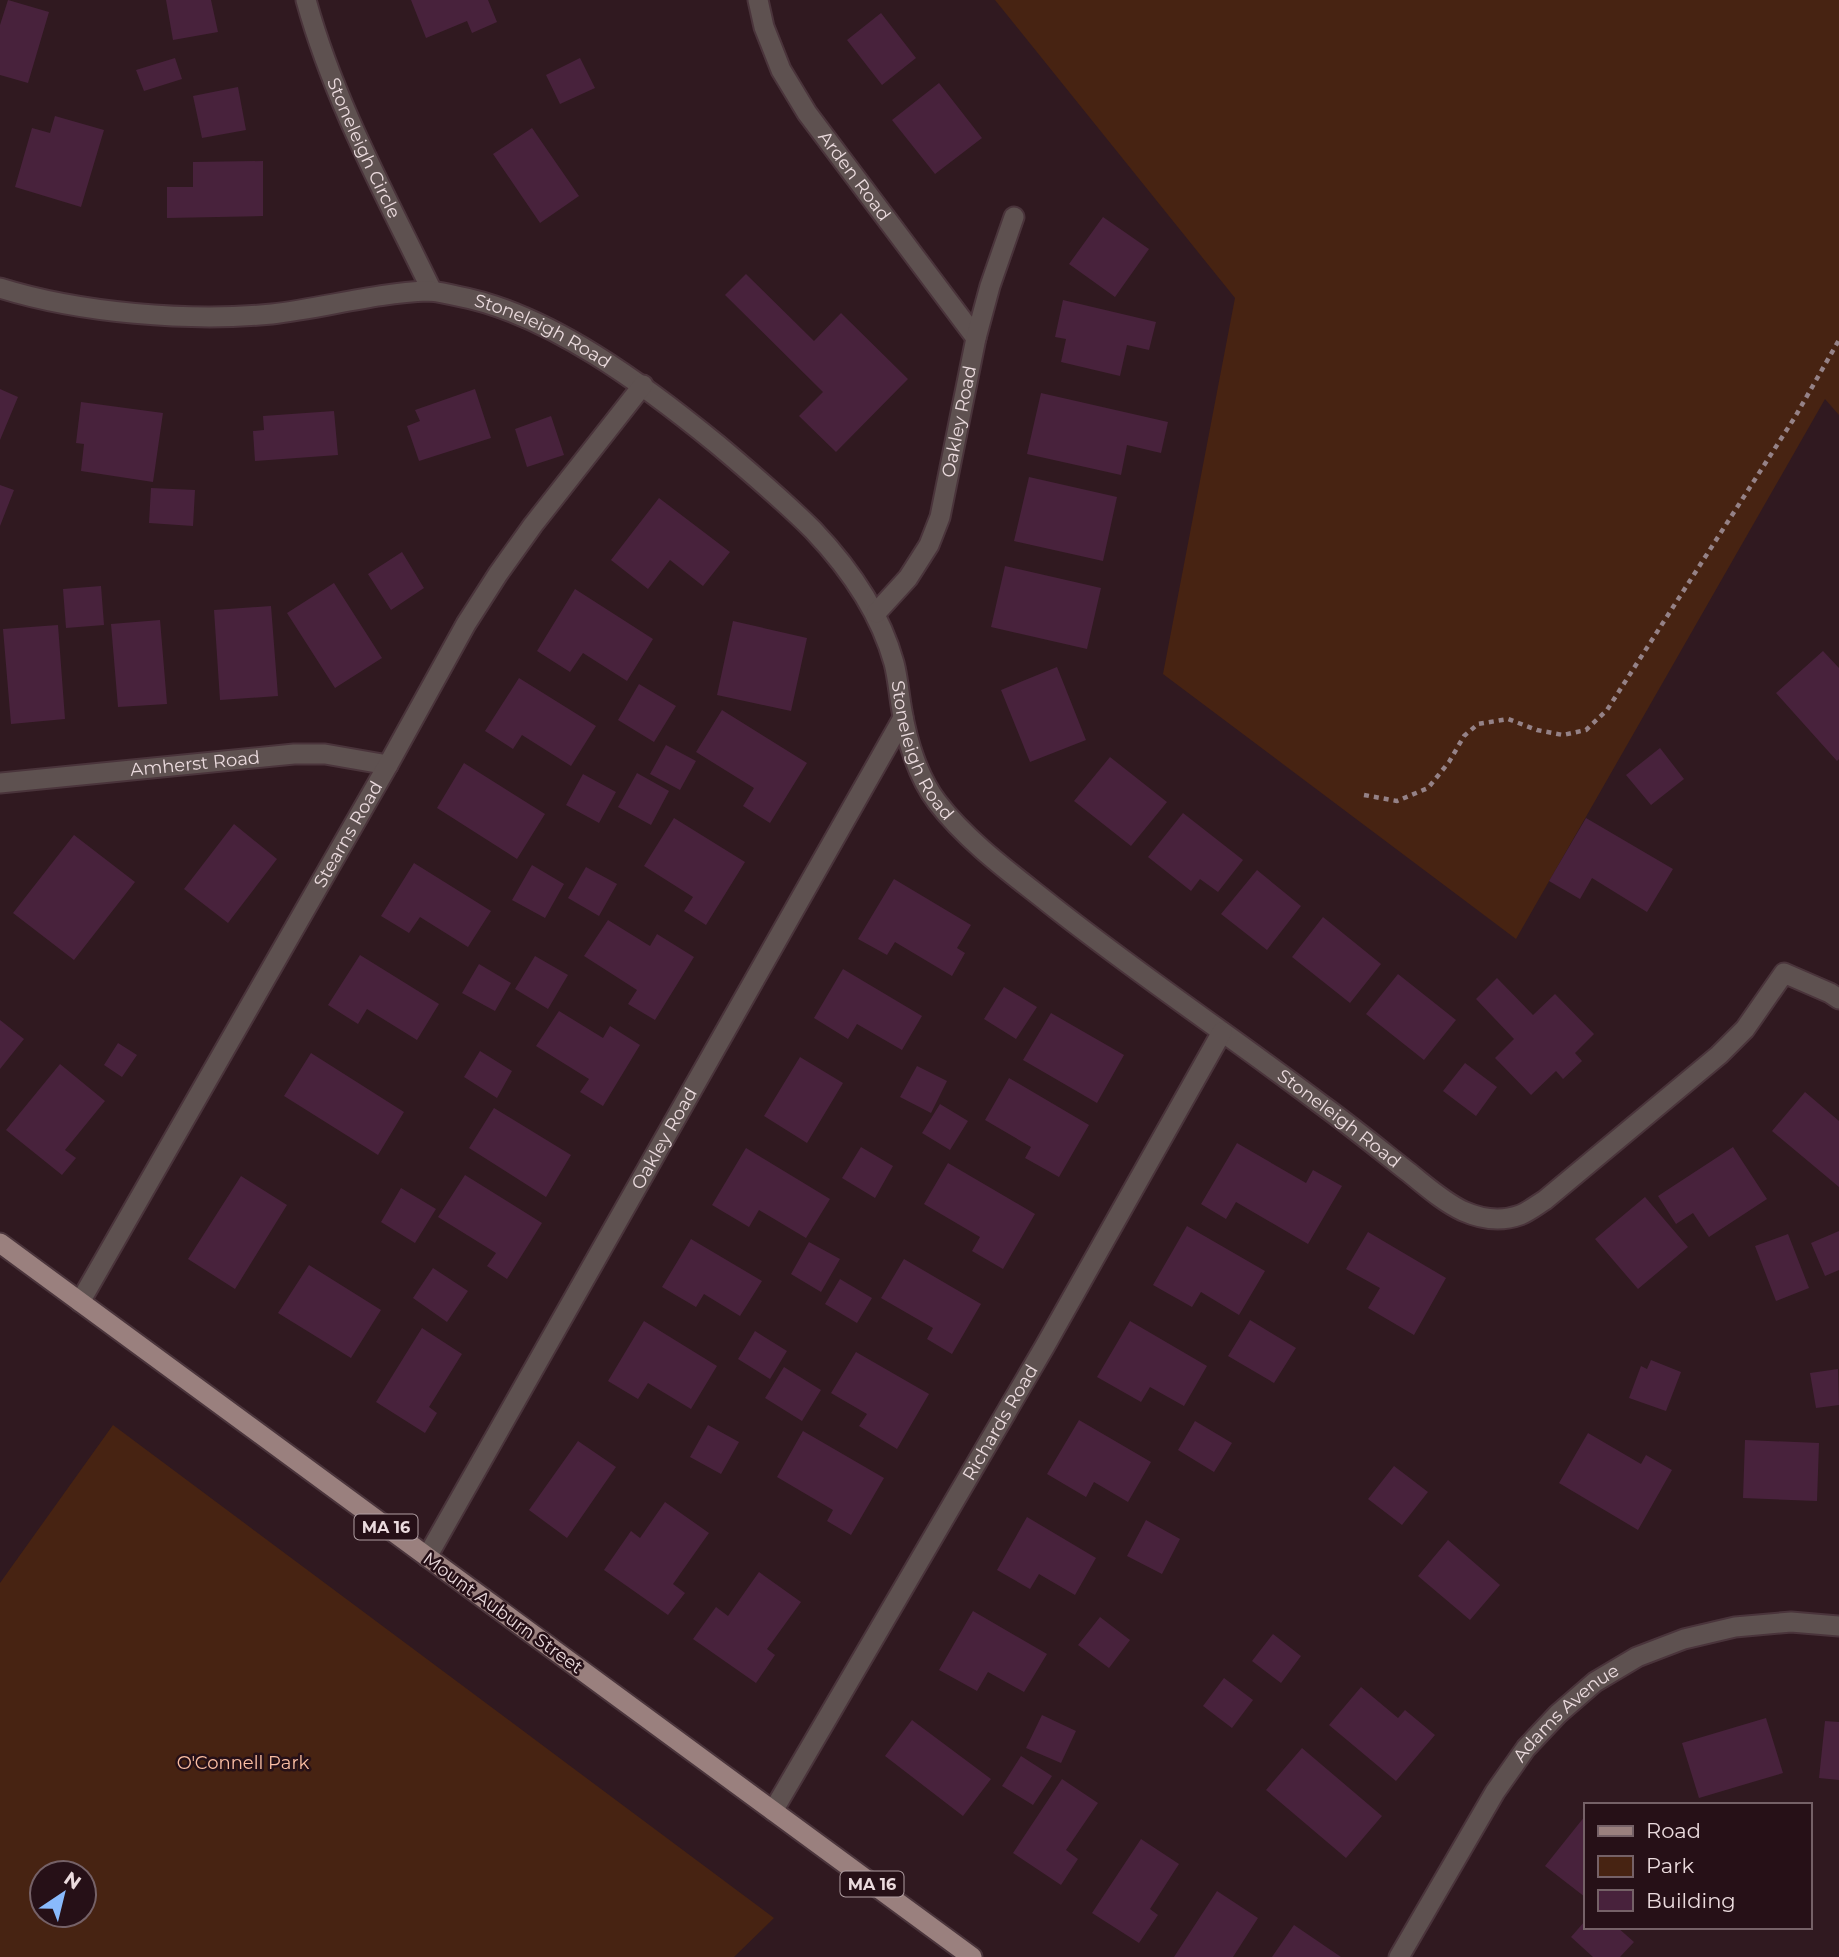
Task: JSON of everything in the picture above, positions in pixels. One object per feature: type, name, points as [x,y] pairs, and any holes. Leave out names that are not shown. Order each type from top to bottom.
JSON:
[{"type":"main road","name":"Mount Auburn Street","points":[[0,1243],[972,1957]]},
{"type":"street","name":"Stoneleigh Circle","points":[[306,0],[360,145],[432,291]]},
{"type":"street","name":"Arden Road","points":[[758,0],[764,27],[781,70],[807,113],[976,338]]},
{"type":"street","name":"Oakley Road","points":[[876,613],[908,578],[929,545],[940,517],[976,338],[990,286],[1014,217]]},
{"type":"street","name":"Stoneleigh Road","points":[[0,288],[81,307],[203,316],[269,314],[432,291],[482,300],[526,318],[643,385],[781,500],[816,533],[848,571],[876,613],[894,663],[903,718],[916,764],[935,800],[965,832],[1004,868],[1071,920],[1319,1103],[1442,1199],[1465,1212],[1494,1220],[1521,1215],[1545,1200],[1719,1055],[1745,1028],[1784,973],[1839,999]]},
{"type":"street","name":"Stearns Road","points":[[80,1302],[466,625],[533,525],[643,385]]},
{"type":"street","name":"Oakley Road","points":[[427,1557],[903,718]]},
{"type":"street","name":"Amherst Road","points":[[0,783],[293,754],[325,754],[388,765]]},
{"type":"street","name":"Richards Road","points":[[773,1811],[1045,1346],[1222,1032]]},
{"type":"street","name":"Adams Avenue","points":[[1399,1957],[1495,1792],[1526,1748],[1558,1714],[1595,1682],[1637,1657],[1684,1639],[1735,1627],[1791,1622],[1839,1626]]},
{"type":"path","points":[[1364,796],[1397,801],[1428,788],[1449,762],[1464,736],[1478,724],[1508,719],[1537,730],[1563,735],[1586,730],[1607,710],[1796,417],[1839,340]]},
{"type":"green space","points":[[995,0],[1839,0],[1839,415],[1825,399],[1516,939],[1163,674],[1235,298]]},
{"type":"green space","name":"O'Connell Park","points":[[113,1425],[774,1918],[734,1957],[0,1957],[0,1583]]},
{"type":"building","points":[[8,0],[49,12],[28,83],[0,75],[0,25]]},
{"type":"building","points":[[166,0],[211,0],[218,32],[173,40]]},
{"type":"building","points":[[411,0],[488,0],[497,22],[472,33],[467,21],[426,38]]},
{"type":"building","points":[[881,13],[916,58],[882,85],[847,40]]},
{"type":"building","points":[[175,58],[182,79],[144,91],[136,70]]},
{"type":"building","points":[[580,58],[595,88],[560,104],[546,75]]},
{"type":"building","points":[[939,83],[982,138],[935,174],[892,120]]},
{"type":"building","points":[[238,87],[246,130],[202,138],[193,96]]},
{"type":"building","points":[[55,116],[104,130],[81,207],[15,187],[32,128],[50,133]]},
{"type":"building","points":[[532,128],[579,196],[540,223],[493,154]]},
{"type":"building","points":[[263,161],[263,216],[167,218],[167,187],[193,187],[193,162]]},
{"type":"building","points":[[1103,217],[1149,249],[1115,297],[1069,264]]},
{"type":"building","points":[[746,274],[814,341],[841,313],[908,379],[836,452],[799,416],[823,392],[725,295]]},
{"type":"building","points":[[1063,300],[1156,322],[1149,350],[1127,345],[1120,376],[1061,362],[1066,339],[1055,337]]},
{"type":"building","points":[[0,389],[18,397],[0,440]]},
{"type":"building","points":[[475,389],[491,438],[419,461],[407,426],[420,421],[415,410]]},
{"type":"building","points":[[1041,393],[1168,422],[1161,453],[1127,445],[1121,475],[1027,454]]},
{"type":"building","points":[[81,402],[163,413],[153,482],[81,471],[84,444],[76,443]]},
{"type":"building","points":[[334,411],[338,455],[255,461],[253,431],[264,430],[263,416]]},
{"type":"building","points":[[551,416],[564,455],[527,467],[515,429]]},
{"type":"building","points":[[1029,477],[1117,497],[1103,561],[1014,541]]},
{"type":"building","points":[[0,485],[14,490],[0,526]]},
{"type":"building","points":[[151,488],[195,490],[193,526],[149,523]]},
{"type":"building","points":[[659,498],[730,552],[703,586],[670,560],[648,589],[611,560]]},
{"type":"building","points":[[402,552],[424,588],[391,610],[368,574]]},
{"type":"building","points":[[1005,566],[1101,588],[1087,649],[991,627]]},
{"type":"building","points":[[334,583],[382,658],[335,688],[287,613]]},
{"type":"building","points":[[101,586],[104,625],[66,628],[63,589]]},
{"type":"building","points":[[575,589],[653,639],[627,681],[583,653],[570,672],[537,651]]},
{"type":"building","points":[[271,606],[278,696],[220,700],[214,610]]},
{"type":"building","points":[[160,620],[167,704],[118,707],[111,624]]},
{"type":"building","points":[[733,621],[807,638],[791,711],[717,695]]},
{"type":"building","points":[[58,625],[65,719],[11,724],[3,629]]},
{"type":"building","points":[[1823,651],[1839,668],[1837,761],[1776,693]]},
{"type":"building","points":[[1057,667],[1086,740],[1030,762],[1001,690]]},
{"type":"building","points":[[519,678],[596,726],[571,766],[522,735],[513,749],[485,731]]},
{"type":"building","points":[[639,684],[676,706],[654,742],[618,720]]},
{"type":"building","points":[[722,710],[807,763],[770,823],[743,806],[754,788],[696,752]]},
{"type":"building","points":[[666,745],[696,761],[680,790],[650,774]]},
{"type":"building","points":[[1660,748],[1684,779],[1651,805],[1626,775]]},
{"type":"building","points":[[1110,757],[1167,802],[1131,846],[1074,801]]},
{"type":"building","points":[[464,763],[545,814],[517,859],[437,808]]},
{"type":"building","points":[[637,773],[669,791],[651,825],[618,807]]},
{"type":"building","points":[[583,774],[616,792],[599,823],[566,805]]},
{"type":"building","points":[[1183,813],[1243,860],[1218,892],[1200,879],[1191,891],[1148,857]]},
{"type":"building","points":[[674,818],[745,862],[706,925],[684,911],[693,897],[644,866]]},
{"type":"building","points":[[1586,818],[1673,869],[1647,912],[1592,878],[1580,899],[1549,881]]},
{"type":"building","points":[[234,824],[277,859],[228,923],[184,889]]},
{"type":"building","points":[[74,835],[135,882],[74,960],[13,913]]},
{"type":"building","points":[[414,863],[491,911],[468,947],[420,917],[409,933],[381,916]]},
{"type":"building","points":[[532,865],[564,884],[545,918],[512,900]]},
{"type":"building","points":[[586,867],[617,884],[599,916],[568,898]]},
{"type":"building","points":[[1257,870],[1301,906],[1267,950],[1221,914]]},
{"type":"building","points":[[894,879],[971,925],[957,948],[965,953],[952,976],[895,942],[887,955],[858,939]]},
{"type":"building","points":[[1323,917],[1381,964],[1350,1003],[1292,957]]},
{"type":"building","points":[[608,920],[650,946],[657,934],[694,957],[655,1020],[628,1004],[637,990],[584,956]]},
{"type":"building","points":[[360,955],[439,1004],[417,1040],[367,1009],[358,1024],[328,1005]]},
{"type":"building","points":[[535,956],[568,975],[548,1009],[515,989]]},
{"type":"building","points":[[479,964],[511,983],[495,1011],[462,993]]},
{"type":"building","points":[[843,969],[922,1016],[902,1050],[857,1024],[848,1039],[814,1018]]},
{"type":"building","points":[[1398,974],[1456,1020],[1424,1060],[1366,1014]]},
{"type":"building","points":[[1497,978],[1533,1015],[1555,994],[1594,1034],[1575,1053],[1582,1061],[1563,1079],[1556,1071],[1531,1095],[1495,1058],[1514,1039],[1476,999]]},
{"type":"building","points":[[1004,987],[1037,1007],[1016,1039],[984,1019]]},
{"type":"building","points":[[559,1011],[603,1038],[610,1026],[640,1045],[603,1106],[580,1092],[589,1079],[536,1046]]},
{"type":"building","points":[[1051,1013],[1124,1055],[1097,1103],[1023,1060]]},
{"type":"building","points":[[0,1020],[24,1039],[0,1069]]},
{"type":"building","points":[[118,1043],[137,1055],[122,1077],[104,1065]]},
{"type":"building","points":[[480,1051],[512,1071],[497,1098],[464,1077]]},
{"type":"building","points":[[311,1053],[404,1112],[378,1155],[284,1096]]},
{"type":"building","points":[[800,1057],[843,1083],[807,1143],[764,1116]]},
{"type":"building","points":[[1465,1063],[1497,1087],[1476,1116],[1443,1091]]},
{"type":"building","points":[[60,1064],[105,1101],[65,1150],[76,1158],[62,1175],[6,1130]]},
{"type":"building","points":[[917,1066],[947,1081],[931,1113],[900,1097]]},
{"type":"building","points":[[1009,1078],[1089,1125],[1059,1177],[1025,1158],[1031,1147],[985,1120]]},
{"type":"building","points":[[1805,1092],[1839,1121],[1839,1187],[1772,1131]]},
{"type":"building","points":[[940,1104],[968,1121],[950,1150],[922,1133]]},
{"type":"building","points":[[494,1108],[571,1155],[546,1197],[469,1148]]},
{"type":"building","points":[[1237,1143],[1306,1183],[1313,1170],[1342,1186],[1308,1244],[1236,1202],[1226,1219],[1201,1204]]},
{"type":"building","points":[[861,1147],[893,1166],[875,1198],[842,1178]]},
{"type":"building","points":[[1733,1147],[1767,1199],[1709,1237],[1693,1213],[1676,1224],[1658,1196]]},
{"type":"building","points":[[746,1148],[830,1199],[806,1238],[759,1210],[749,1227],[712,1205]]},
{"type":"building","points":[[948,1163],[1035,1214],[1003,1269],[972,1251],[980,1237],[924,1204]]},
{"type":"building","points":[[465,1175],[542,1223],[507,1279],[487,1266],[496,1253],[438,1217]]},
{"type":"building","points":[[241,1176],[287,1205],[235,1289],[188,1259]]},
{"type":"building","points":[[401,1188],[436,1209],[415,1243],[381,1222]]},
{"type":"building","points":[[1645,1197],[1688,1247],[1638,1289],[1595,1239]]},
{"type":"building","points":[[1187,1226],[1265,1271],[1239,1315],[1201,1292],[1192,1307],[1153,1285]]},
{"type":"building","points":[[1839,1231],[1839,1270],[1825,1276],[1811,1243]]},
{"type":"building","points":[[1368,1232],[1446,1278],[1414,1335],[1368,1308],[1380,1288],[1346,1269]]},
{"type":"building","points":[[1788,1234],[1809,1288],[1776,1301],[1755,1246]]},
{"type":"building","points":[[691,1239],[762,1281],[740,1316],[704,1294],[696,1307],[662,1287]]},
{"type":"building","points":[[809,1242],[840,1259],[821,1292],[791,1274]]},
{"type":"building","points":[[904,1259],[981,1304],[952,1354],[927,1339],[933,1328],[881,1298]]},
{"type":"building","points":[[309,1265],[381,1310],[351,1358],[278,1313]]},
{"type":"building","points":[[433,1268],[468,1291],[447,1322],[413,1298]]},
{"type":"building","points":[[840,1279],[872,1298],[857,1323],[825,1304]]},
{"type":"building","points":[[1250,1320],[1296,1348],[1274,1383],[1228,1356]]},
{"type":"building","points":[[644,1321],[717,1366],[691,1409],[648,1383],[638,1399],[608,1381]]},
{"type":"building","points":[[1130,1321],[1207,1366],[1184,1406],[1150,1387],[1141,1402],[1097,1377]]},
{"type":"building","points":[[422,1328],[462,1354],[429,1407],[437,1413],[425,1433],[376,1402]]},
{"type":"building","points":[[755,1331],[787,1351],[770,1379],[738,1359]]},
{"type":"building","points":[[856,1352],[929,1394],[897,1449],[859,1426],[867,1414],[831,1393]]},
{"type":"building","points":[[1651,1360],[1681,1372],[1666,1411],[1629,1398],[1641,1366],[1647,1369]]},
{"type":"building","points":[[784,1367],[821,1390],[802,1421],[765,1398]]},
{"type":"building","points":[[1838,1369],[1839,1405],[1816,1408],[1810,1373]]},
{"type":"building","points":[[1079,1420],[1151,1462],[1128,1502],[1094,1482],[1086,1497],[1047,1474]]},
{"type":"building","points":[[1195,1421],[1232,1443],[1214,1472],[1178,1450]]},
{"type":"building","points":[[708,1425],[739,1442],[721,1474],[690,1457]]},
{"type":"building","points":[[803,1431],[884,1478],[851,1535],[827,1521],[833,1510],[777,1477]]},
{"type":"building","points":[[1588,1433],[1641,1464],[1646,1455],[1672,1470],[1638,1530],[1559,1483]]},
{"type":"building","points":[[1745,1440],[1819,1443],[1817,1501],[1743,1498]]},
{"type":"building","points":[[578,1441],[616,1467],[567,1538],[529,1510]]},
{"type":"building","points":[[1394,1466],[1428,1492],[1402,1525],[1368,1499]]},
{"type":"building","points":[[665,1502],[709,1533],[673,1584],[685,1593],[668,1615],[604,1570],[631,1531],[640,1538]]},
{"type":"building","points":[[1027,1517],[1096,1558],[1075,1595],[1039,1574],[1030,1589],[997,1570]]},
{"type":"building","points":[[1146,1520],[1180,1539],[1162,1574],[1127,1556]]},
{"type":"building","points":[[1448,1540],[1500,1585],[1470,1620],[1418,1576]]},
{"type":"building","points":[[759,1572],[801,1602],[767,1649],[775,1655],[756,1683],[693,1639],[716,1607],[728,1616]]},
{"type":"building","points":[[973,1611],[1047,1654],[1024,1692],[988,1672],[977,1691],[939,1670]]},
{"type":"building","points":[[1100,1617],[1130,1640],[1109,1668],[1078,1645]]},
{"type":"building","points":[[1273,1634],[1301,1656],[1281,1683],[1252,1661]]},
{"type":"building","points":[[1224,1678],[1253,1700],[1232,1728],[1203,1706]]},
{"type":"building","points":[[1361,1687],[1398,1718],[1405,1710],[1435,1735],[1396,1781],[1329,1725]]},
{"type":"building","points":[[1042,1715],[1076,1731],[1061,1763],[1026,1748]]},
{"type":"building","points":[[1766,1718],[1783,1773],[1699,1798],[1682,1743]]},
{"type":"building","points":[[912,1720],[991,1779],[963,1816],[885,1756]]},
{"type":"building","points":[[1825,1721],[1839,1722],[1839,1780],[1819,1778]]},
{"type":"building","points":[[1302,1748],[1382,1816],[1346,1858],[1266,1790]]},
{"type":"building","points":[[1021,1756],[1052,1776],[1033,1805],[1002,1786]]},
{"type":"building","points":[[1062,1779],[1098,1803],[1066,1850],[1078,1859],[1061,1885],[1013,1853]]},
{"type":"building","points":[[1584,1817],[1584,1896],[1545,1866]]},
{"type":"building","points":[[1141,1839],[1179,1864],[1150,1909],[1158,1915],[1139,1943],[1092,1913]]},
{"type":"building","points":[[1217,1891],[1258,1918],[1233,1957],[1174,1957]]},
{"type":"building","points":[[1584,1922],[1584,1929],[1619,1929],[1634,1942],[1620,1957],[1593,1957],[1571,1937]]},
{"type":"building","points":[[1294,1925],[1341,1957],[1272,1957]]}]
